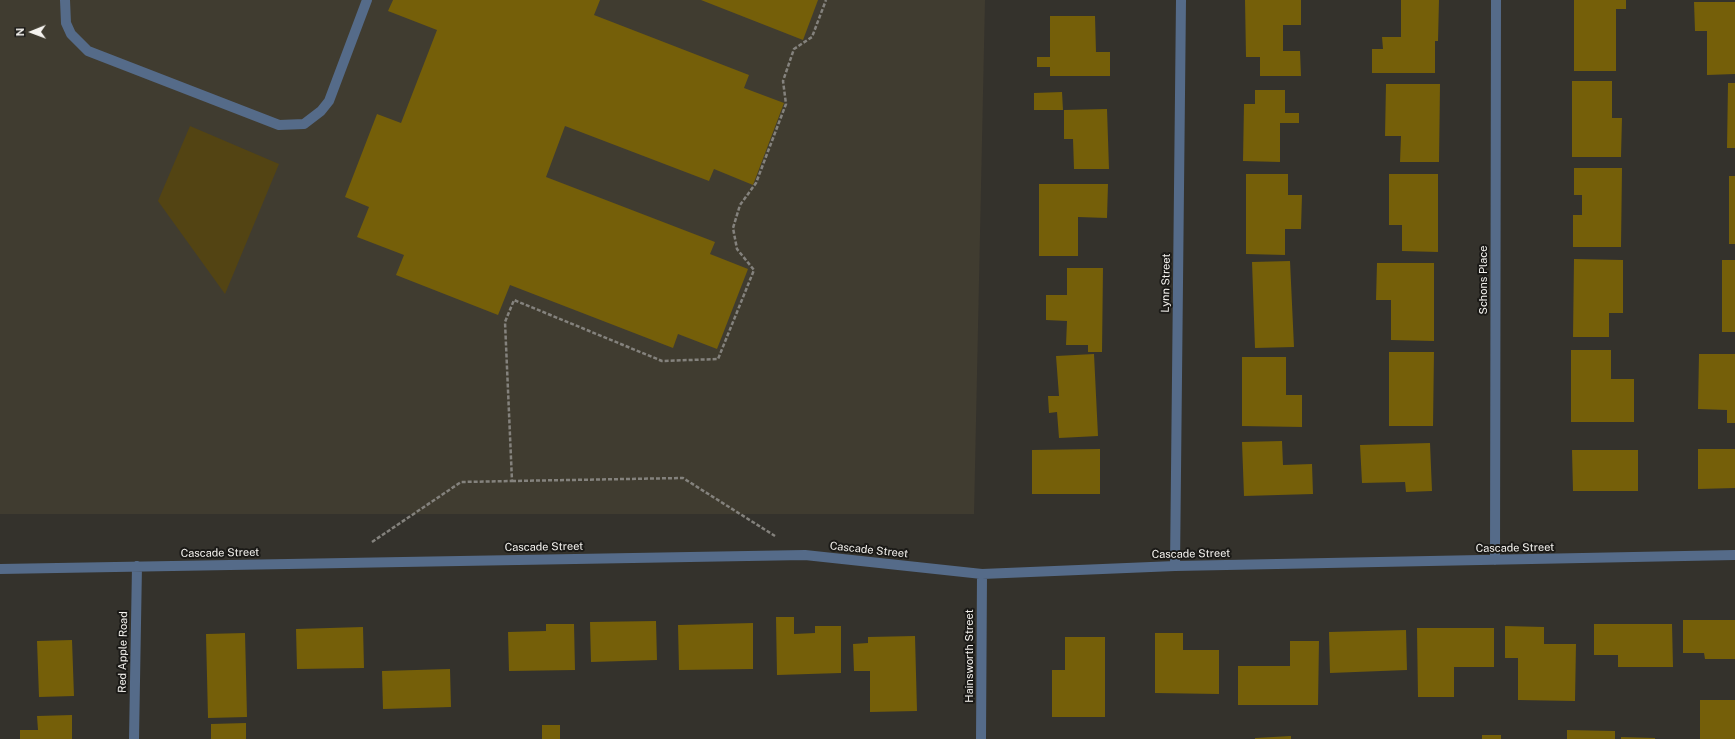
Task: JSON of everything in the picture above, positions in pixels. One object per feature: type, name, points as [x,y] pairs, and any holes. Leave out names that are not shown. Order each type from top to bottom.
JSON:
[{"type":"street","points":[[65,0],[66,22],[71,34],[88,51],[279,125],[304,124],[321,111],[329,100],[367,0]]},
{"type":"street","name":"Lynn Street","points":[[1175,566],[1181,0]]},
{"type":"street","name":"Schons Place","points":[[1495,560],[1496,0]]},
{"type":"street","name":"Cascade Street","points":[[0,569],[805,555],[982,574],[1175,566],[1735,555]]},
{"type":"street","name":"Red Apple Road","points":[[134,739],[137,566]]},
{"type":"street","name":"Hainsworth Street","points":[[981,739],[982,574]]},
{"type":"path","points":[[512,481],[505,322],[514,300],[662,361],[718,359],[754,270],[737,249],[733,228],[740,205],[756,183],[786,104],[783,81],[794,49],[812,36],[826,0]]},
{"type":"path","points":[[368,544],[461,482],[683,478],[805,555]]},
{"type":"shaded area","points":[[0,0],[985,0],[974,514],[0,514]]},
{"type":"shaded area","points":[[190,126],[279,164],[225,294],[158,201]]},
{"type":"building","points":[[393,0],[600,0],[594,15],[749,75],[744,88],[784,103],[753,185],[714,169],[709,181],[565,126],[546,177],[715,242],[710,254],[748,269],[717,349],[678,334],[673,348],[510,285],[498,315],[396,275],[404,255],[357,237],[369,207],[345,197],[377,114],[401,123],[437,30],[388,11]]},
{"type":"building","points":[[701,0],[818,0],[803,40]]},
{"type":"building","points":[[1245,0],[1301,0],[1301,25],[1283,25],[1283,51],[1300,51],[1301,76],[1260,76],[1260,57],[1246,57]]},
{"type":"building","points":[[1401,0],[1439,0],[1438,41],[1435,41],[1435,73],[1372,73],[1372,49],[1383,49],[1382,37],[1401,37]]},
{"type":"building","points":[[1574,0],[1626,0],[1626,9],[1616,9],[1616,71],[1574,71]]},
{"type":"building","points":[[1694,2],[1735,2],[1735,74],[1707,75],[1707,31],[1695,31]]},
{"type":"building","points":[[1050,16],[1095,16],[1096,52],[1110,52],[1110,76],[1050,76],[1050,67],[1037,67],[1037,57],[1050,57]]},
{"type":"building","points":[[1572,81],[1612,81],[1612,118],[1622,118],[1621,157],[1572,157]]},
{"type":"building","points":[[1728,83],[1735,83],[1735,148],[1727,148]]},
{"type":"building","points":[[1386,84],[1440,84],[1439,162],[1400,162],[1401,136],[1385,136]]},
{"type":"building","points":[[1255,90],[1285,90],[1285,113],[1299,113],[1299,123],[1280,123],[1280,162],[1243,161],[1244,104],[1255,104]]},
{"type":"building","points":[[1062,92],[1063,110],[1034,110],[1034,93]]},
{"type":"building","points":[[1107,109],[1109,169],[1074,169],[1073,139],[1064,139],[1064,110]]},
{"type":"building","points":[[1574,168],[1622,168],[1621,247],[1573,247],[1573,215],[1582,215],[1582,195],[1574,195]]},
{"type":"building","points":[[1246,174],[1288,174],[1288,195],[1302,195],[1301,229],[1285,229],[1285,255],[1246,254]]},
{"type":"building","points":[[1389,174],[1438,174],[1438,252],[1402,251],[1402,225],[1389,225]]},
{"type":"building","points":[[1729,176],[1735,176],[1735,244],[1729,244]]},
{"type":"building","points":[[1039,184],[1108,184],[1107,218],[1078,217],[1078,256],[1039,256]]},
{"type":"building","points":[[1574,259],[1623,260],[1623,313],[1609,313],[1609,337],[1573,337]]},
{"type":"building","points":[[1722,260],[1735,260],[1735,332],[1722,332]]},
{"type":"building","points":[[1290,261],[1294,347],[1255,348],[1252,262]]},
{"type":"building","points":[[1377,263],[1434,263],[1434,341],[1391,340],[1391,300],[1376,300]]},
{"type":"building","points":[[1067,268],[1103,268],[1102,352],[1088,352],[1088,345],[1066,345],[1067,321],[1046,320],[1046,295],[1067,295]]},
{"type":"building","points":[[1571,350],[1611,350],[1611,379],[1634,379],[1634,422],[1571,422]]},
{"type":"building","points":[[1389,352],[1434,352],[1433,426],[1389,426]]},
{"type":"building","points":[[1094,354],[1098,436],[1059,438],[1057,412],[1049,413],[1048,396],[1059,396],[1056,356]]},
{"type":"building","points":[[1699,354],[1735,354],[1735,423],[1727,423],[1727,410],[1698,409]]},
{"type":"building","points":[[1242,357],[1286,357],[1286,395],[1302,395],[1302,427],[1242,426]]},
{"type":"building","points":[[1282,441],[1283,465],[1312,464],[1313,494],[1244,496],[1242,442]]},
{"type":"building","points":[[1430,443],[1432,491],[1406,492],[1405,482],[1362,483],[1360,445]]},
{"type":"building","points":[[1100,449],[1100,494],[1032,494],[1032,450]]},
{"type":"building","points":[[1698,449],[1735,449],[1735,488],[1698,489]]},
{"type":"building","points":[[1572,450],[1638,450],[1638,491],[1573,491]]},
{"type":"building","points":[[776,617],[794,617],[794,634],[815,633],[815,626],[841,626],[841,673],[777,675]]},
{"type":"building","points":[[1683,620],[1735,620],[1735,659],[1705,659],[1704,653],[1683,653]]},
{"type":"building","points":[[656,621],[657,660],[591,662],[590,622]]},
{"type":"building","points":[[753,623],[753,669],[679,670],[678,625]]},
{"type":"building","points":[[546,624],[574,624],[575,670],[509,671],[508,632],[546,631]]},
{"type":"building","points":[[1594,624],[1672,624],[1673,667],[1618,667],[1618,655],[1594,655]]},
{"type":"building","points":[[1505,626],[1544,627],[1544,644],[1576,644],[1575,701],[1518,700],[1518,658],[1505,658]]},
{"type":"building","points":[[363,627],[364,668],[297,669],[296,629]]},
{"type":"building","points":[[1417,628],[1494,628],[1494,667],[1454,667],[1454,697],[1418,697]]},
{"type":"building","points":[[1406,630],[1407,670],[1330,673],[1329,632]]},
{"type":"building","points":[[245,633],[247,717],[208,718],[206,634]]},
{"type":"building","points":[[1155,633],[1183,633],[1183,650],[1219,650],[1219,694],[1155,693]]},
{"type":"building","points":[[915,636],[917,711],[870,712],[870,671],[854,671],[853,644],[868,643],[868,637]]},
{"type":"building","points":[[1065,637],[1105,637],[1105,717],[1052,717],[1052,670],[1065,670]]},
{"type":"building","points":[[72,640],[74,696],[39,697],[37,641]]},
{"type":"building","points":[[1290,641],[1319,641],[1318,705],[1238,705],[1238,666],[1290,666]]},
{"type":"building","points":[[450,669],[451,707],[383,709],[382,671]]},
{"type":"building","points":[[1700,700],[1735,700],[1735,739],[1700,739]]},
{"type":"building","points":[[72,715],[72,739],[20,739],[20,730],[38,730],[37,716]]},
{"type":"building","points":[[246,723],[246,739],[211,739],[211,724]]},
{"type":"building","points":[[542,725],[560,725],[560,739],[542,739]]},
{"type":"building","points":[[1567,730],[1615,731],[1615,739],[1567,739]]},
{"type":"building","points":[[1482,735],[1501,735],[1501,739],[1482,739]]},
{"type":"building","points":[[1291,736],[1291,739],[1255,739],[1255,738]]},
{"type":"building","points":[[1621,737],[1655,738],[1655,739],[1621,739]]}]
